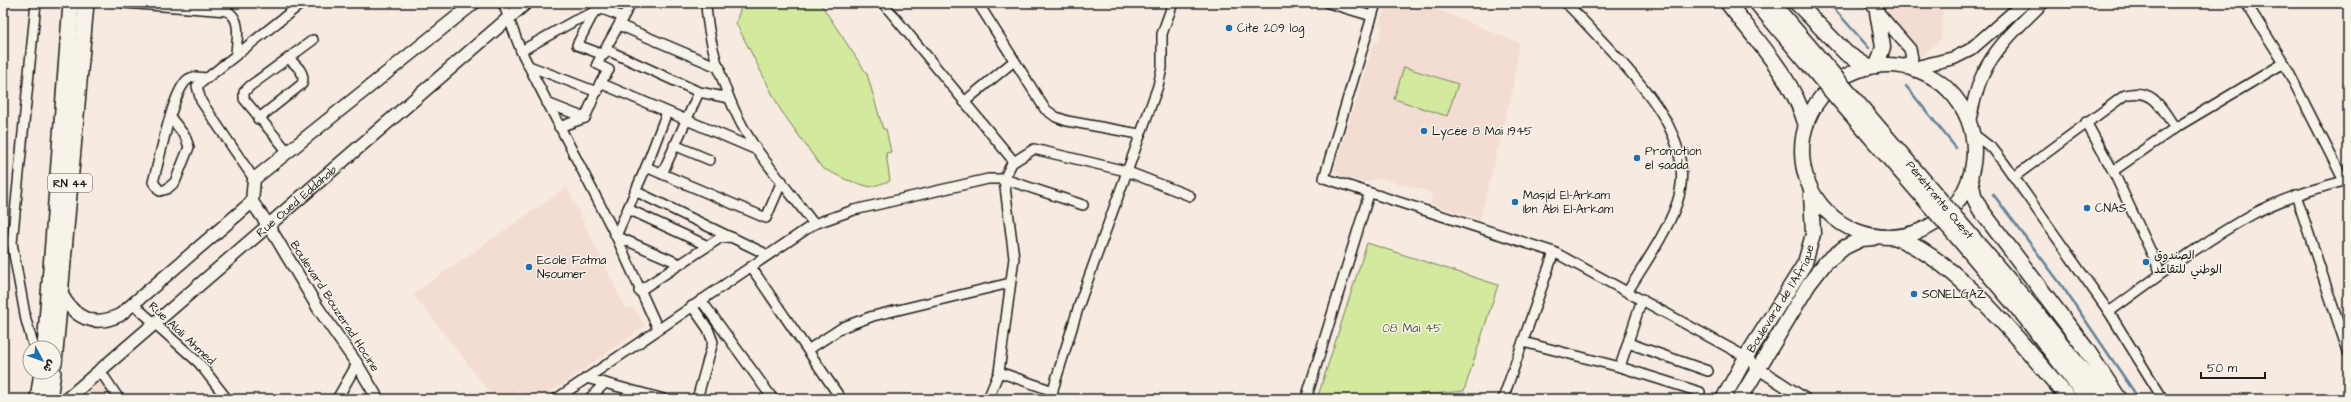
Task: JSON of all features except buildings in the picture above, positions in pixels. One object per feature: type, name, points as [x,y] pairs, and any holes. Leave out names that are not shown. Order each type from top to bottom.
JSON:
[{"type":"highway","name":"RN 44","points":[[46,340],[71,3]]},
{"type":"highway","name":"RN 44","points":[[56,340],[86,3]]},
{"type":"highway","points":[[1728,3],[1787,79],[1796,95],[1806,124]]},
{"type":"highway","name":"Pénétrante Ouest","points":[[1757,3],[1826,75],[1953,224],[2088,399]]},
{"type":"highway","name":"Pénétrante Ouest","points":[[1772,3],[1826,75]]},
{"type":"highway","points":[[1797,3],[1841,49],[1872,66]]},
{"type":"highway","points":[[1970,178],[1974,197],[1984,214],[2086,349],[2119,399]]},
{"type":"highway","name":"Pénétrante Ouest","points":[[1953,224],[2034,310],[2105,399]]},
{"type":"highway","points":[[1897,238],[1926,252],[1957,277],[2006,325],[2069,399]]},
{"type":"highway","points":[[38,399],[43,380]]},
{"type":"highway","points":[[46,380],[49,399]]},
{"type":"main road","points":[[269,226],[252,202],[254,179],[474,3]]},
{"type":"main road","name":"Rue Oued Eddahab","points":[[67,399],[99,369],[269,226],[526,3]]},
{"type":"main road","points":[[2024,3],[1970,50],[1954,58],[1910,68],[1872,66],[1847,75],[1830,87],[1815,104],[1806,124],[1802,141],[1801,158],[1804,175],[1811,192],[1822,208],[1837,222],[1855,232],[1875,237],[1897,238],[1917,233],[1934,224],[1954,206],[1962,196],[1970,178],[1974,156],[1971,127],[1983,74],[1999,49],[2018,26],[2042,3]]},
{"type":"main road","points":[[1872,66],[1883,47],[1873,7]]},
{"type":"main road","points":[[1910,68],[1931,76],[1947,88],[1960,104],[1971,127]]},
{"type":"main road","name":"Boulevard de l'Afrique","points":[[1723,399],[1746,357],[1805,263],[1813,234],[1811,192]]},
{"type":"main road","points":[[61,293],[73,312],[84,318],[96,321],[108,321],[120,316],[252,202]]},
{"type":"main road","name":"Boulevard de l'Afrique","points":[[1740,399],[1809,284],[1826,262],[1845,247],[1862,239],[1875,237]]},
{"type":"street","points":[[32,340],[26,320],[12,243],[36,3]]},
{"type":"street","points":[[124,3],[227,11],[234,14],[237,23],[236,53]]},
{"type":"street","points":[[254,179],[201,101],[197,86],[236,53],[302,3]]},
{"type":"street","points":[[503,3],[521,50],[616,236],[639,291],[658,329]]},
{"type":"street","points":[[521,50],[574,21],[616,3]]},
{"type":"street","points":[[559,127],[585,118],[598,88],[609,70],[598,64],[631,3]]},
{"type":"street","points":[[706,3],[706,17],[729,98],[757,150],[814,224]]},
{"type":"street","points":[[883,3],[1011,158],[1012,163]]},
{"type":"street","points":[[978,3],[1045,109],[1056,117],[1139,134]]},
{"type":"street","points":[[999,372],[1051,395],[1081,298],[1139,134],[1158,86],[1162,68],[1162,34],[1173,3]]},
{"type":"street","points":[[1328,3],[1372,16]]},
{"type":"street","points":[[1376,3],[1324,178],[1369,194],[1554,252],[1628,291],[1746,357],[1759,369],[1805,399]]},
{"type":"street","points":[[1566,3],[1603,42],[1652,98],[1675,139],[1681,159],[1681,179],[1677,202],[1667,227],[1628,291]]},
{"type":"street","points":[[2109,312],[2161,273],[2254,214],[2296,195],[2346,180],[2284,63],[2246,3]]},
{"type":"street","points":[[1873,7],[1911,52],[1912,58],[1910,68]]},
{"type":"street","points":[[598,11],[720,68]]},
{"type":"street","points":[[598,11],[577,45],[605,52],[700,92],[729,98]]},
{"type":"street","points":[[288,152],[258,119],[244,99],[244,92],[250,86],[314,40]]},
{"type":"street","points":[[258,119],[302,84],[304,78],[301,70],[289,59]]},
{"type":"street","points":[[964,102],[1014,62]]},
{"type":"street","points":[[2113,171],[2176,128],[2284,63]]},
{"type":"street","points":[[529,66],[667,112],[757,150]]},
{"type":"street","points":[[171,118],[186,136],[189,147],[175,182],[167,189],[160,191],[153,182],[177,95],[186,81],[193,76],[206,78]]},
{"type":"street","points":[[662,174],[674,145],[700,92]]},
{"type":"street","points":[[2014,177],[2086,122],[2125,95],[2134,93],[2150,96],[2157,101],[2176,128]]},
{"type":"street","points":[[547,103],[585,118]]},
{"type":"street","points":[[616,236],[646,167],[667,112]]},
{"type":"street","points":[[2086,122],[2113,171],[2161,273]]},
{"type":"street","points":[[1971,127],[1993,150],[2014,177],[2109,312],[2164,399]]},
{"type":"street","points":[[674,145],[710,160]]},
{"type":"street","points":[[986,399],[999,372],[1014,258],[1004,178],[1012,163],[1034,149],[1126,171],[1190,196]]},
{"type":"street","points":[[646,167],[766,218],[782,181]]},
{"type":"street","points":[[556,399],[814,224],[861,208],[988,179],[1004,178],[1083,205]]},
{"type":"street","points":[[635,191],[768,255]]},
{"type":"street","points":[[1306,399],[1369,194]]},
{"type":"street","points":[[2296,195],[2348,352]]},
{"type":"street","points":[[628,209],[708,246]]},
{"type":"street","name":"Boulevard Bouzerad Hocine","points":[[269,226],[318,308],[357,364],[378,399]]},
{"type":"street","points":[[616,236],[680,264]]},
{"type":"street","points":[[639,291],[720,238],[731,237]]},
{"type":"street","points":[[1503,399],[1554,252]]},
{"type":"street","points":[[751,267],[841,399]]},
{"type":"street","points":[[808,350],[843,327],[873,316],[1010,283]]},
{"type":"street","points":[[1620,367],[1642,299]]},
{"type":"street","points":[[702,300],[773,399]]},
{"type":"street","name":"Rue Alali Ahmed","points":[[133,304],[199,363],[227,399]]},
{"type":"street","points":[[692,306],[708,329],[713,342],[697,399]]},
{"type":"street","points":[[1523,342],[1620,367],[1700,392]]},
{"type":"street","points":[[1628,343],[1708,371]]},
{"type":"street","points":[[337,399],[357,364]]},
{"type":"street","points":[[99,369],[119,399]]},
{"type":"street","points":[[586,378],[664,399]]},
{"type":"street","points":[[589,399],[605,383]]},
{"type":"shaded area","name":"Lycée 8 Mai 1945","points":[[1387,3],[1422,3],[1519,43],[1512,92],[1480,219],[1430,204],[1433,193],[1381,178],[1363,182],[1343,177],[1334,171],[1374,42],[1378,43],[1383,26],[1379,25]]},
{"type":"shaded area","points":[[1877,3],[1943,3],[1941,39],[1922,56]]},
{"type":"shaded area","name":"Ecole Fatma Nsoumer","points":[[567,187],[626,310],[633,306],[645,326],[541,399],[527,399],[519,389],[505,399],[495,399],[413,294]]},
{"type":"shaded area","points":[[101,379],[115,393],[110,396],[111,399],[80,399]]},
{"type":"green space","points":[[742,3],[820,3],[867,74],[883,129],[886,129],[891,152],[886,153],[890,181],[870,187],[847,180],[822,168],[780,109],[736,23]]},
{"type":"green space","points":[[1404,67],[1458,84],[1447,116],[1394,99]]},
{"type":"green space","name":"08 Mai 45","points":[[1367,243],[1498,285],[1464,391],[1385,399],[1317,399]]},
{"type":"waterway","points":[[1829,3],[1869,48]]},
{"type":"waterway","points":[[1906,86],[1956,148]]},
{"type":"waterway","points":[[1993,194],[2060,283],[2139,399]]},
{"type":"place","name":"Cite 209 log","points":[[1229,28]]},
{"type":"place","name":"Lycée 8 Mai 1945","points":[[1424,131]]},
{"type":"place","name":"Promotion el saada","points":[[1637,158]]},
{"type":"place","name":"Masjid El-Arkam Ibn Abi El-Arkam","points":[[1515,202]]},
{"type":"place","name":"CNAS","points":[[2087,208]]},
{"type":"place","name":"الصندوق الوطني للتقاعد","points":[[2146,262]]},
{"type":"place","name":"Ecole Fatma Nsoumer","points":[[529,267]]},
{"type":"place","name":"SONELGAZ","points":[[1914,294]]}]
